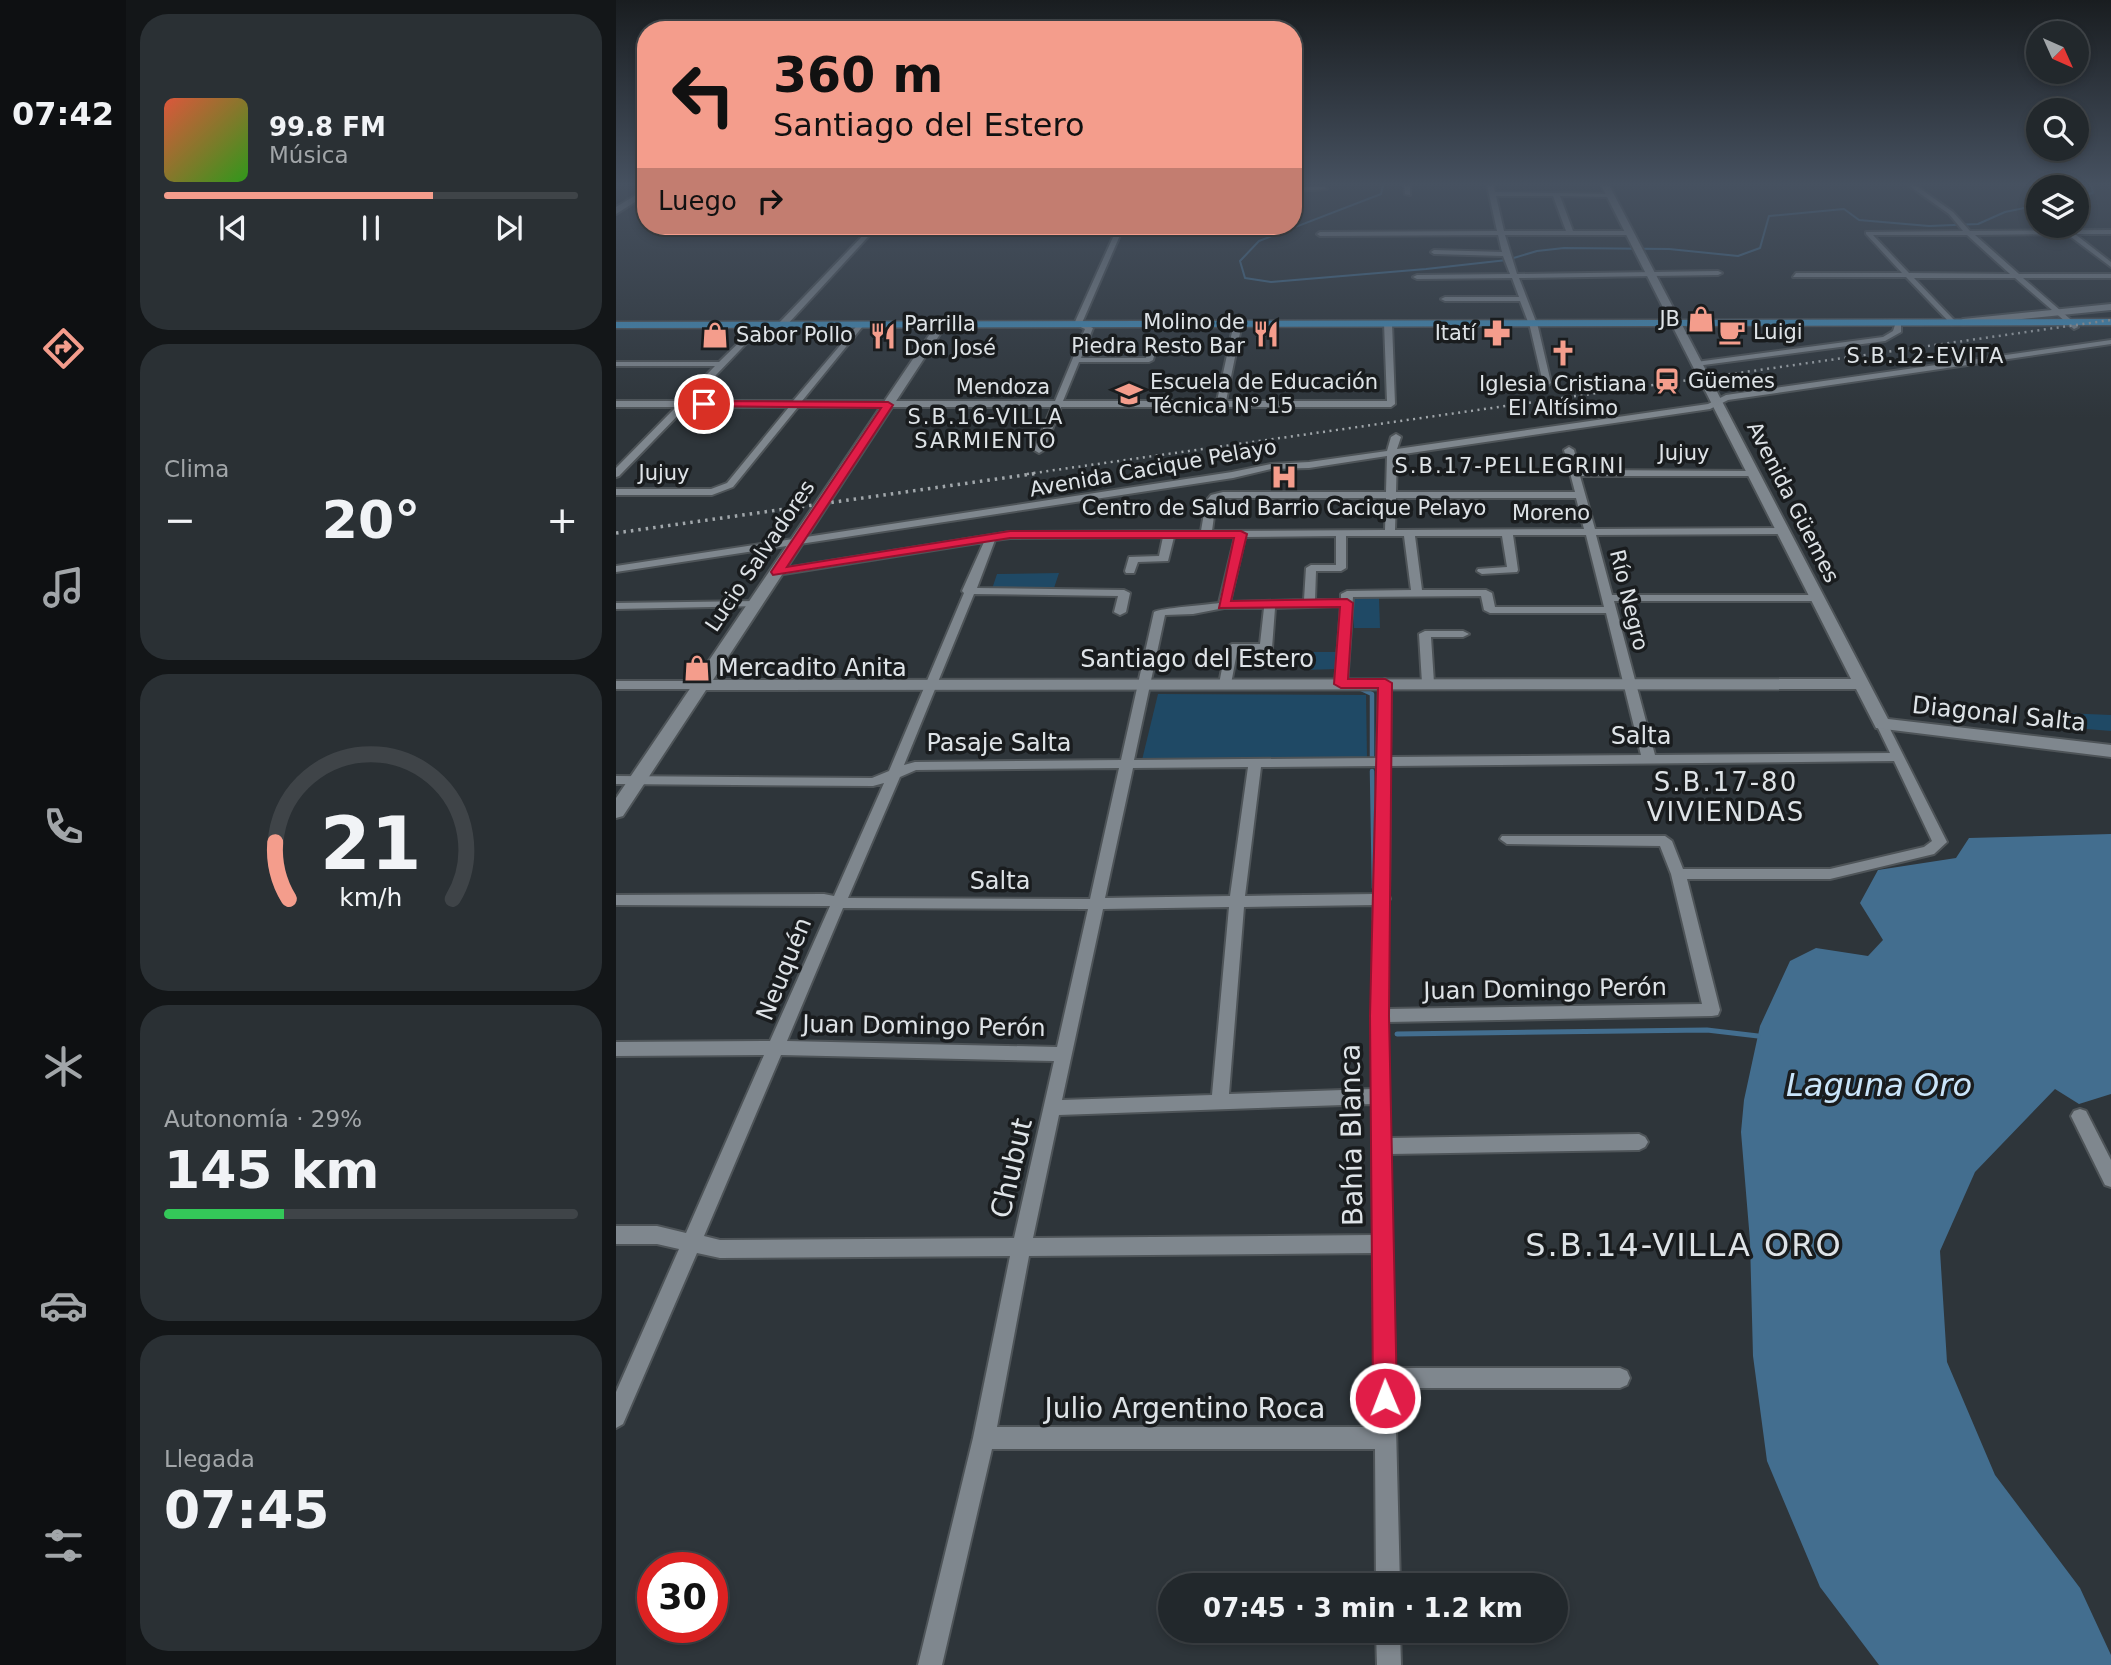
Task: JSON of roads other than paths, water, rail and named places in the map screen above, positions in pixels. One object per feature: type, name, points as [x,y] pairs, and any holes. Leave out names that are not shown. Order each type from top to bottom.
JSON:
[{"type":"main road","points":[[1676,325],[1898,327],[2066,320],[2111,324]]},
{"type":"main road","points":[[616,326],[1954,325]]},
{"type":"main road","points":[[758,326],[859,326]]},
{"type":"street","points":[[782,325],[841,263]]},
{"type":"street","points":[[1039,450],[1074,360],[1083,326],[1107,263]]},
{"type":"street","points":[[1510,263],[1533,325],[1548,383]]},
{"type":"street","name":"Avenida Güemes","points":[[1645,263],[1940,842],[1929,850],[1830,874],[1678,874]]},
{"type":"street","points":[[1896,263],[1954,325],[2066,320],[2111,307]]},
{"type":"street","points":[[2002,263],[2066,320]]},
{"type":"street","points":[[1418,277],[1651,276],[1686,272],[1718,273]]},
{"type":"street","points":[[1796,275],[2111,276]]},
{"type":"street","points":[[1445,299],[1523,299]]},
{"type":"street","points":[[1222,404],[1238,325]]},
{"type":"street","name":"Mendoza","points":[[616,404],[1391,404],[1387,325]]},
{"type":"street","points":[[616,474],[758,326]]},
{"type":"street","points":[[795,404],[859,326]]},
{"type":"street","name":"Lucio Salvadores","points":[[616,812],[940,326]]},
{"type":"street","points":[[1696,364],[1885,339],[1897,332],[1898,327]]},
{"type":"street","name":"Avenida Cacique Pelayo","points":[[616,569],[1220,477],[1254,468],[1287,464],[1309,465],[1710,406],[1726,398],[2111,342]]},
{"type":"street","points":[[1074,360],[1149,360],[1153,349]]},
{"type":"street","points":[[616,364],[719,364]]},
{"type":"street","name":"Jujuy","points":[[616,492],[712,492],[730,485],[795,404]]},
{"type":"street","points":[[1390,533],[1392,452],[1396,437]]},
{"type":"street","name":"Río Negro","points":[[1569,450],[1649,759]]},
{"type":"street","name":"Jujuy","points":[[1574,473],[1752,473]]},
{"type":"street","points":[[1206,534],[1214,496],[1580,495]]},
{"type":"street","name":"Moreno","points":[[777,572],[1010,535],[1783,531]]},
{"type":"street","points":[[1409,533],[1417,593]]},
{"type":"street","points":[[1482,571],[1513,570],[1507,533]]},
{"type":"street","points":[[1241,534],[1224,605],[1347,603]]},
{"type":"street","points":[[1310,603],[1311,568],[1340,568],[1341,534]]},
{"type":"street","points":[[1130,571],[1133,559],[1164,559],[1170,535]]},
{"type":"street","name":"Neuquén","points":[[616,1417],[778,1048],[933,684],[991,538]]},
{"type":"street","points":[[968,591],[1124,593],[1120,612]]},
{"type":"street","points":[[1341,684],[1347,594],[1486,593],[1490,610],[1817,598]]},
{"type":"street","points":[[616,606],[756,604]]},
{"type":"street","points":[[1225,684],[1232,648],[1266,649],[1270,604]]},
{"type":"street","name":"Chubut","points":[[930,1665],[984,1438],[1021,1249],[1160,612],[1224,605]]},
{"type":"street","points":[[1428,683],[1424,634],[1463,634]]},
{"type":"street","name":"Bahía Blanca","points":[[1385,683],[1379,1016],[1388,1573]]},
{"type":"street","name":"Santiago del Estero","points":[[616,685],[1861,684]]},
{"type":"street","name":"Diagonal Salta","points":[[1882,724],[2111,751]]},
{"type":"street","name":"Salta","points":[[1385,764],[1898,757]]},
{"type":"street","name":"Pasaje Salta","points":[[616,780],[873,782],[915,766],[1385,764]]},
{"type":"street","points":[[1220,1103],[1237,900],[1255,765]]},
{"type":"street","points":[[1507,839],[1665,841],[1678,874]]},
{"type":"street","name":"Juan Domingo Perón","points":[[1379,1016],[1712,1010],[1678,874]]},
{"type":"street","name":"Salta","points":[[616,900],[824,899],[838,903],[1097,904],[1383,900]]},
{"type":"street","name":"Juan Domingo Perón","points":[[616,1049],[778,1048],[1063,1054]]},
{"type":"street","points":[[1053,1108],[1381,1096]]},
{"type":"street","points":[[2080,1116],[2111,1179]]},
{"type":"street","points":[[1381,1146],[1640,1142]]},
{"type":"street","points":[[616,1235],[657,1235],[694,1241],[720,1249],[1021,1249],[1383,1244]]},
{"type":"street","points":[[1384,1378],[1620,1378]]},
{"type":"street","name":"Julio Argentino Roca","points":[[984,1438],[1385,1438]]},
{"type":"street","points":[[1388,1643],[1389,1665]]},
{"type":"water","name":"Laguna Oro","points":[[2111,834],[2111,1094],[2079,1104],[2055,1089],[1975,1172],[1940,1251],[1947,1362],[1995,1475],[2080,1588],[2111,1655],[2111,1665],[1879,1665],[1820,1587],[1767,1461],[1753,1356],[1750,1241],[1741,1132],[1744,1100],[1760,1026],[1790,961],[1816,948],[1868,956],[1883,940],[1860,903],[1878,870],[1956,858],[1969,838]]},
{"type":"waterway","points":[[1240,263],[1245,278],[1271,282],[1483,263]]},
{"type":"waterway","points":[[1359,688],[1372,694],[1372,757]]},
{"type":"waterway","points":[[1372,771],[1374,888]]},
{"type":"waterway","points":[[1374,907],[1374,920]]},
{"type":"waterway","points":[[1397,1034],[1707,1030],[1758,1036]]},
{"type":"railway","points":[[1027,474],[2111,320]]},
{"type":"railway","points":[[616,533],[1039,473]]},
{"type":"place","name":"JB","points":[[1701,319]]},
{"type":"place","name":"Luigi","points":[[1732,332]]},
{"type":"place","name":"Itatí","points":[[1497,333]]},
{"type":"place","name":"Molino de Piedra Resto Bar","points":[[1266,334]]},
{"type":"place","name":"Sabor Pollo","points":[[715,335]]},
{"type":"place","name":"Parrilla Don José","points":[[883,336]]},
{"type":"place","name":"Iglesia Cristiana El Altísimo","points":[[1563,353]]},
{"type":"place","name":"Güemes","points":[[1667,381]]},
{"type":"place","name":"Escuela de Educación Técnica N° 15","points":[[1129,394]]},
{"type":"place","name":"Centro de Salud Barrio Cacique Pelayo","points":[[1284,477]]},
{"type":"place","name":"Mercadito Anita","points":[[697,668]]},
{"type":"district","name":"S.B.12-EVITA","points":[[1926,356]]},
{"type":"district","name":"S.B.16-VILLA SARMIENTO","points":[[986,429]]},
{"type":"district","name":"S.B.17-PELLEGRINI","points":[[1510,466]]},
{"type":"district","name":"S.B.17-80 VIVIENDAS","points":[[1726,797]]},
{"type":"district","name":"S.B.14-VILLA ORO","points":[[1684,1245]]}]
